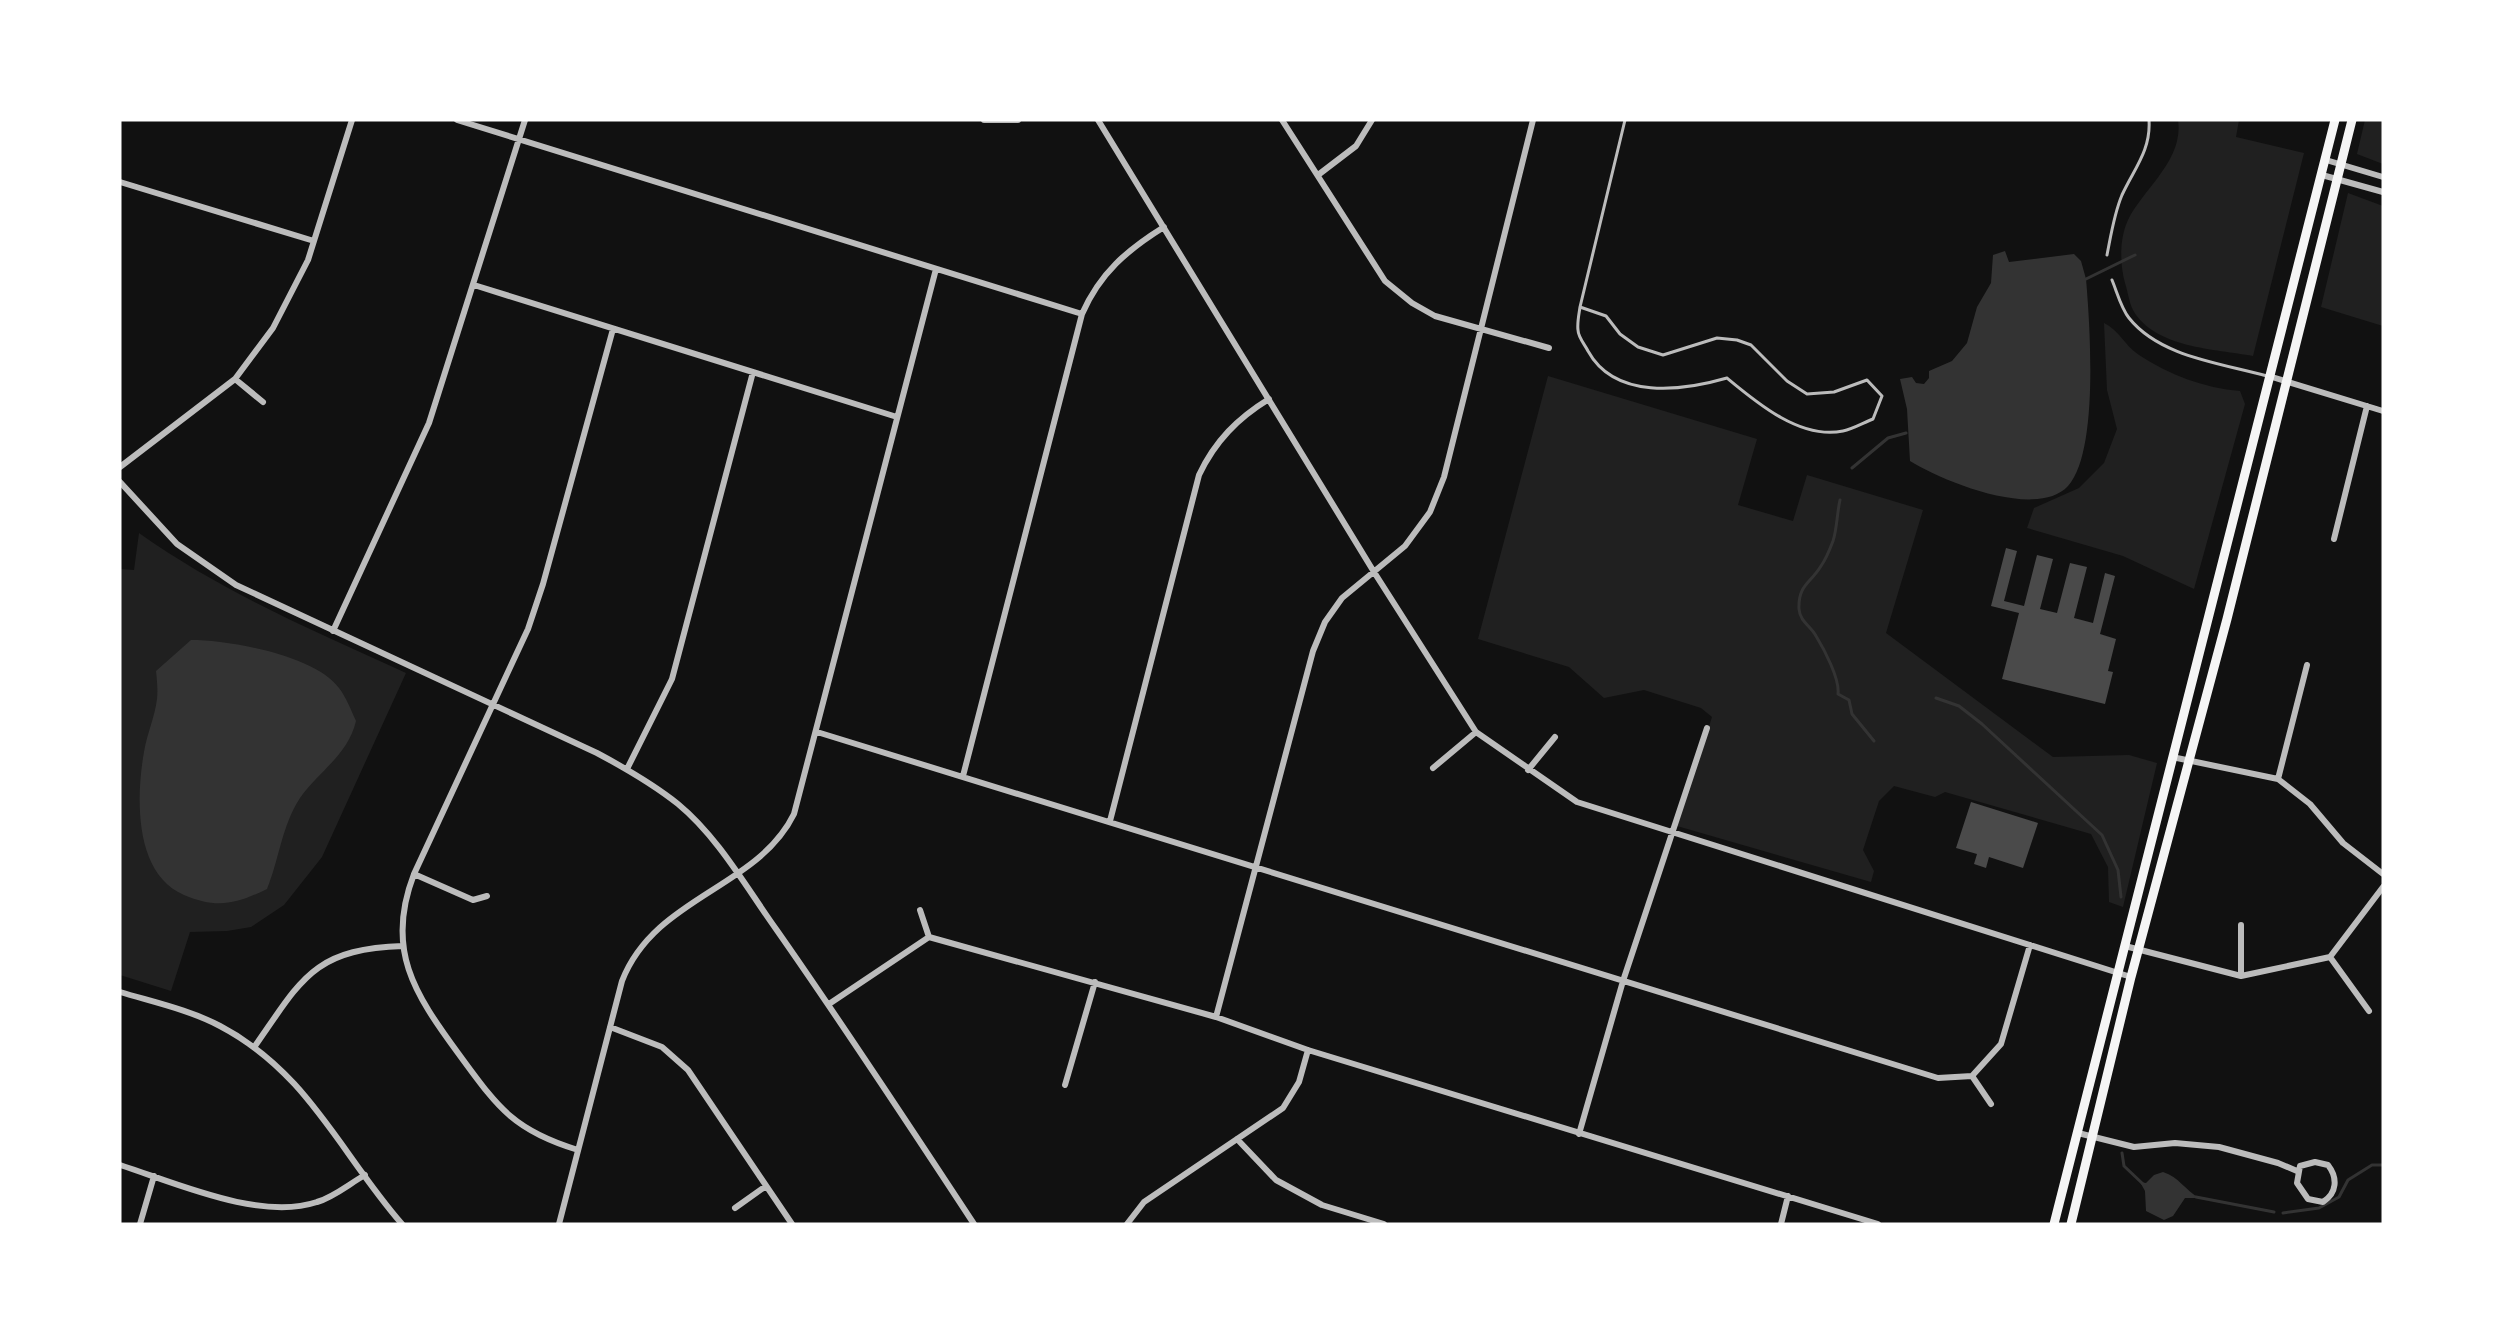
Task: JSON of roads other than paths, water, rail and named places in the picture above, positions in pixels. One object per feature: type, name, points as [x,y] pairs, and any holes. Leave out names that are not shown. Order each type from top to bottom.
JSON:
[{"type":"main road","points":[[2054,1224],[2336,120]]},
{"type":"main road","points":[[2071,1224],[2131,977],[2227,619],[2352,120]]},
{"type":"street","points":[[120,467],[235,379],[284,310],[301,276],[314,242],[352,120]]},
{"type":"street","points":[[457,120],[1082,314]]},
{"type":"street","points":[[333,631],[429,423],[525,120]]},
{"type":"street","points":[[984,120],[1018,120]]},
{"type":"street","points":[[1098,120],[1374,572],[1476,732],[1577,802],[2131,977]]},
{"type":"street","points":[[1282,120],[1385,280],[1412,303],[1435,316],[1550,348]]},
{"type":"street","points":[[1318,175],[1356,146],[1372,120]]},
{"type":"street","points":[[1216,1017],[1313,651],[1324,622],[1342,598],[1405,546],[1430,512],[1444,477],[1533,120]]},
{"type":"street","points":[[2326,160],[2383,177]]},
{"type":"street","points":[[2322,175],[2383,192]]},
{"type":"street","points":[[120,182],[314,242]]},
{"type":"street","points":[[963,776],[1082,314],[1097,285],[1113,265],[1139,242],[1164,227]]},
{"type":"street","points":[[559,1224],[625,974],[641,945],[667,920],[765,852],[790,821],[817,732],[936,269]]},
{"type":"street","points":[[474,285],[897,417]]},
{"type":"street","points":[[578,1150],[534,1135],[501,1109],[421,1001],[409,978],[403,946],[404,909],[414,873],[528,629],[543,584],[613,329]]},
{"type":"street","points":[[627,770],[672,679],[753,372]]},
{"type":"street","points":[[2272,377],[2383,411]]},
{"type":"street","points":[[235,379],[263,402]]},
{"type":"street","points":[[1110,821],[1199,475],[1225,434],[1245,415],[1269,399]]},
{"type":"street","points":[[2334,539],[2367,406]]},
{"type":"street","points":[[120,482],[177,543],[237,585],[627,770],[679,805],[706,833],[736,872],[829,1004],[974,1224]]},
{"type":"street","points":[[2278,779],[2307,665]]},
{"type":"street","points":[[1579,1134],[1623,981],[1707,728]]},
{"type":"street","points":[[817,732],[1930,1076],[1946,1079],[1972,1076],[2001,1044],[2030,945]]},
{"type":"street","points":[[1433,768],[1476,732]]},
{"type":"street","points":[[1528,770],[1555,737]]},
{"type":"street","points":[[2172,757],[2278,779],[2310,804],[2343,843],[2383,874]]},
{"type":"street","points":[[414,873],[473,900],[487,896]]},
{"type":"street","points":[[2125,946],[2241,976],[2330,957],[2383,887]]},
{"type":"street","points":[[920,909],[929,937]]},
{"type":"street","points":[[2241,925],[2241,976]]},
{"type":"street","points":[[829,1004],[929,937],[1216,1017],[1308,1050],[1878,1224]]},
{"type":"street","points":[[255,1046],[299,985],[320,965],[357,949],[403,946]]},
{"type":"street","points":[[2330,957],[2369,1011]]},
{"type":"street","points":[[1065,1085],[1095,982]]},
{"type":"street","points":[[120,992],[207,1020],[255,1046],[279,1065],[302,1091],[402,1224]]},
{"type":"street","points":[[610,1027],[662,1047],[688,1070],[792,1224]]},
{"type":"street","points":[[1127,1224],[1144,1202],[1283,1108],[1299,1082],[1308,1050]]},
{"type":"street","points":[[1972,1076],[1991,1104]]},
{"type":"street","points":[[2078,1133],[2134,1146],[2175,1143],[2219,1147],[2278,1163],[2297,1172]]},
{"type":"street","points":[[1237,1139],[1275,1180],[1322,1205],[1384,1224]]},
{"type":"street","points":[[2315,1162],[2328,1165],[2336,1181],[2332,1194],[2323,1202],[2308,1198],[2300,1189],[2297,1172],[2306,1163],[2315,1162]]},
{"type":"street","points":[[120,1165],[246,1204],[280,1208],[318,1202],[365,1175]]},
{"type":"street","points":[[140,1224],[154,1176]]},
{"type":"street","points":[[735,1208],[766,1186]]},
{"type":"street","points":[[1780,1224],[1788,1196]]},
{"type":"lane","points":[[1580,307],[1606,316],[1620,334],[1638,347],[1663,355],[1717,338],[1737,340],[1751,345],[1787,381],[1807,394],[1834,392],[1867,380],[1882,396],[1873,419],[1842,432],[1808,429],[1759,404],[1727,378],[1696,387],[1655,389],[1623,382],[1594,362],[1578,332],[1580,307],[1625,120]]},
{"type":"lane","points":[[2107,255],[2122,195],[2140,163],[2150,137],[2149,120]]},
{"type":"lane","points":[[2112,280],[2128,316],[2149,338],[2182,352],[2272,377]]},
{"type":"waterway","points":[[2086,279],[2135,255]]},
{"type":"waterway","points":[[1852,468],[1888,438],[1906,433]]},
{"type":"waterway","points":[[1840,500],[1833,541],[1823,563],[1800,595],[1799,609],[1801,617],[1814,633],[1831,664],[1837,680],[1838,694],[1849,700],[1852,714],[1874,741]]},
{"type":"waterway","points":[[1936,698],[1959,706],[1982,724],[2102,835],[2118,870],[2121,897]]},
{"type":"waterway","points":[[2122,1153],[2124,1166],[2143,1184]]},
{"type":"waterway","points":[[2283,1213],[2319,1208],[2339,1197],[2348,1180],[2372,1165],[2383,1165]]},
{"type":"waterway","points":[[2196,1197],[2274,1212]]}]
